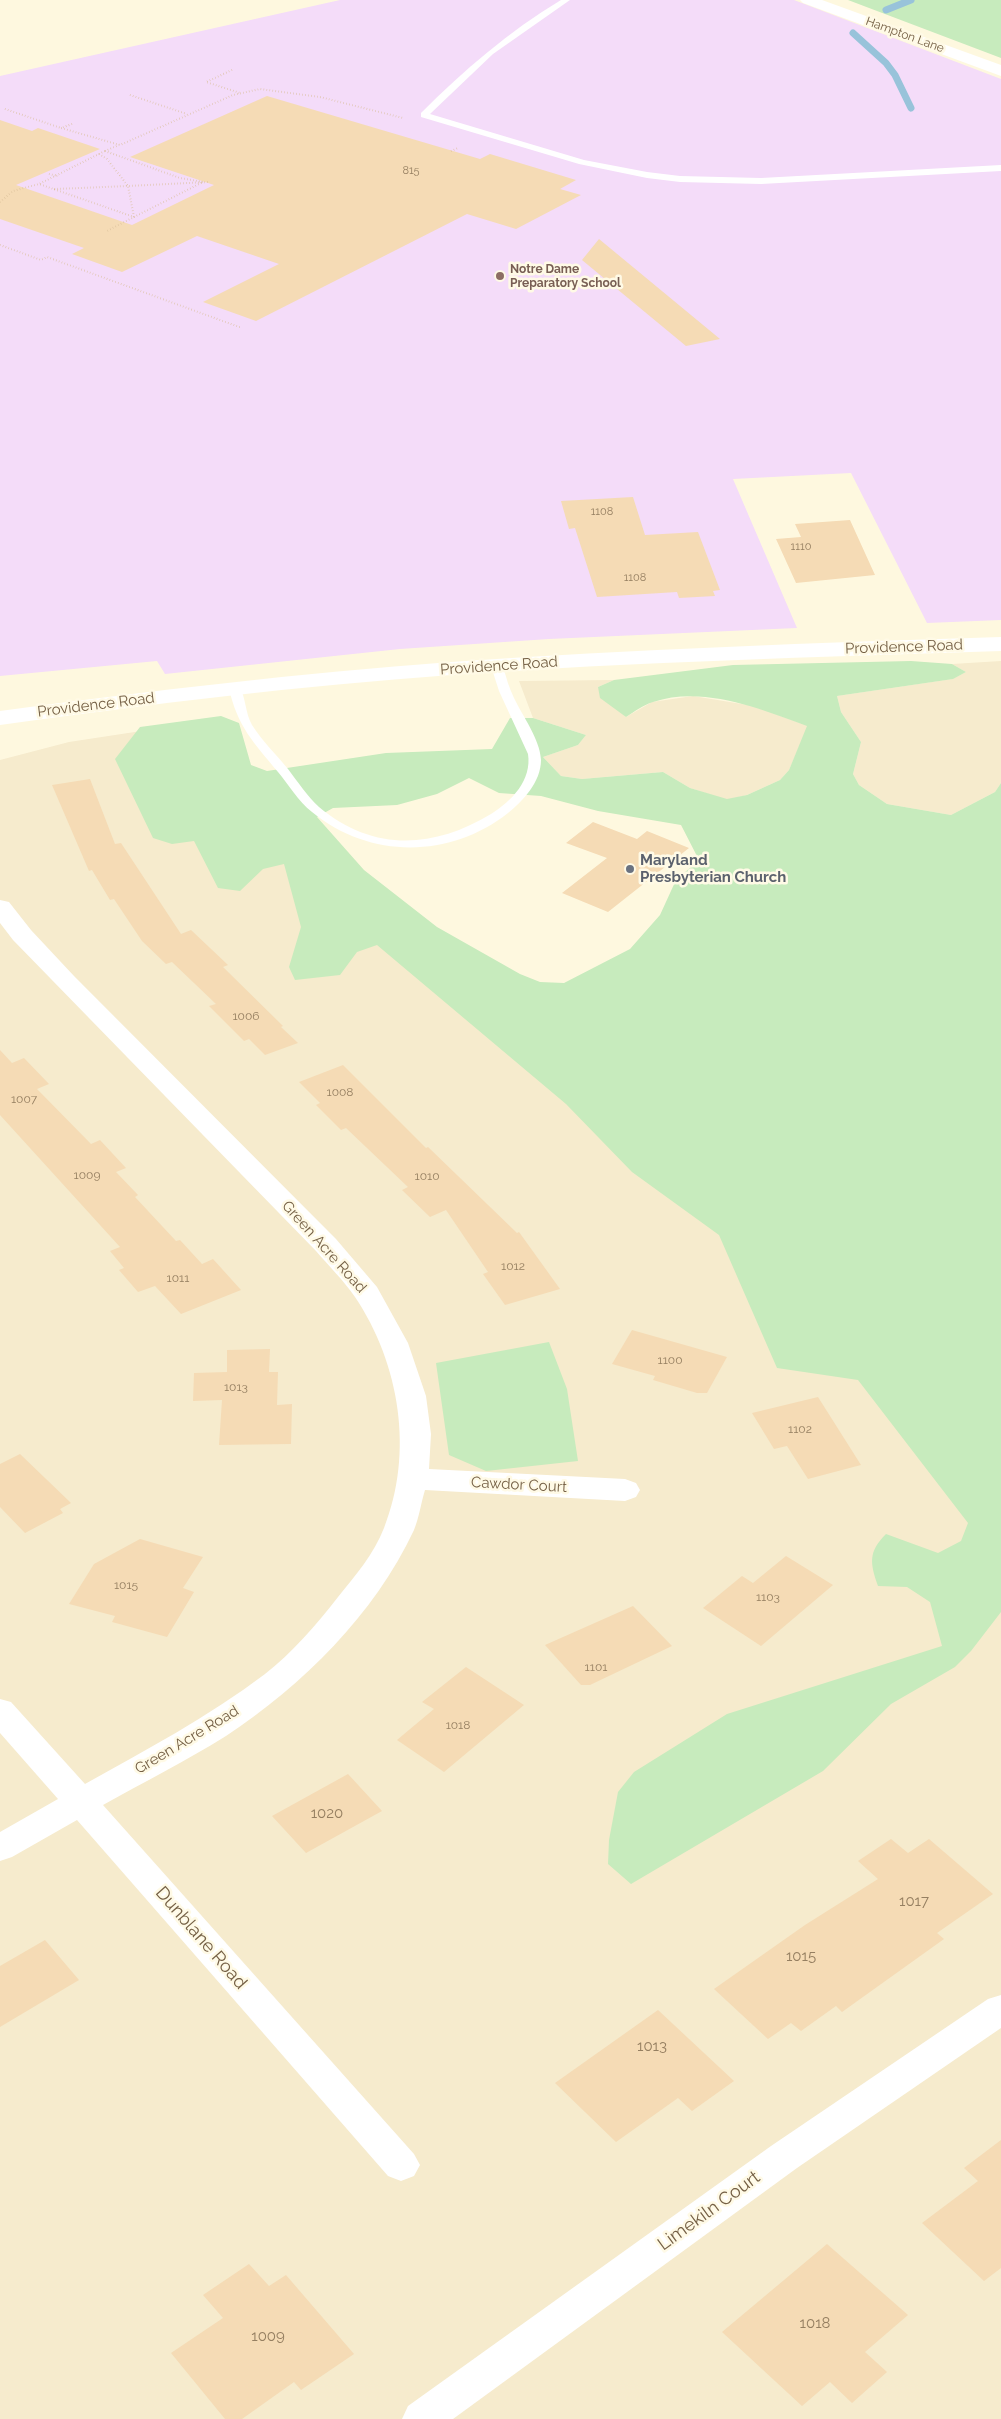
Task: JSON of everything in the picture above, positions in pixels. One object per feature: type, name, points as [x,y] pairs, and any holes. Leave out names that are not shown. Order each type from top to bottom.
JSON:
[{"type":"street","name":"Hampton Lane","points":[[808,0],[1001,71]]},
{"type":"street","name":"Providence Road","points":[[0,718],[235,688],[497,666],[1001,644]]},
{"type":"street","name":"Green Acre Road","points":[[0,907],[22,935],[65,982],[326,1245],[367,1292],[394,1343],[411,1396],[416,1434],[413,1479],[399,1529],[372,1576],[329,1631],[278,1681],[214,1727],[0,1848]]},
{"type":"street","name":"Cawdor Court","points":[[413,1479],[625,1490]]},
{"type":"street","name":"Dunblane Road","points":[[0,1711],[401,2165]]},
{"type":"street","name":"Limekiln Court","points":[[422,2419],[776,2162],[1001,2009]]},
{"type":"lane","points":[[566,0],[512,34],[477,61],[424,114],[552,154],[622,170],[681,179],[789,180],[1001,168]]},
{"type":"lane","points":[[235,688],[243,718],[315,809],[349,833],[385,845],[415,846],[453,838],[486,823],[510,807],[528,786],[535,760],[527,737],[505,692],[497,666]]},
{"type":"path","points":[[232,70],[206,82],[240,93]]},
{"type":"path","points":[[0,202],[13,191],[59,176],[98,154],[187,115],[240,93],[260,89],[279,90],[320,97],[411,120]]},
{"type":"path","points":[[130,95],[187,115]]},
{"type":"path","points":[[5,109],[120,145]]},
{"type":"path","points":[[61,128],[72,124]]},
{"type":"path","points":[[105,151],[180,178],[203,182]]},
{"type":"path","points":[[98,154],[108,159],[128,186],[134,217]]},
{"type":"path","points":[[49,174],[59,176]]},
{"type":"path","points":[[108,231],[203,182]]},
{"type":"path","points":[[52,189],[208,182]]},
{"type":"path","points":[[39,184],[134,217]]},
{"type":"path","points":[[0,246],[41,260],[47,257],[242,328]]},
{"type":"shaded area","name":"Notre Dame Preparatory School","points":[[340,0],[794,0],[1001,79],[1001,620],[927,623],[851,473],[733,479],[797,628],[549,639],[400,649],[165,674],[157,661],[0,676],[0,76]]},
{"type":"shaded area","points":[[1001,661],[1001,783],[995,792],[951,815],[887,804],[859,785],[853,774],[861,742],[841,712],[837,696],[952,679],[966,672],[952,664]]},
{"type":"shaded area","points":[[614,680],[598,687],[626,717],[652,702],[693,696],[754,706],[808,726],[789,770],[780,780],[747,795],[727,800],[690,788],[663,772],[582,779],[561,776],[543,757],[578,745],[586,735],[533,718],[519,681]]},
{"type":"shaded area","points":[[174,726],[1001,1448],[1001,2419],[0,2419],[0,760],[69,742]]},
{"type":"green space","points":[[848,0],[1001,0],[1001,58]]},
{"type":"green space","points":[[911,661],[952,664],[966,672],[953,679],[837,696],[841,712],[861,742],[853,774],[859,785],[887,804],[951,815],[995,792],[1001,783],[1001,1612],[971,1651],[955,1667],[891,1704],[823,1771],[631,1884],[608,1864],[609,1840],[618,1792],[634,1772],[727,1714],[942,1646],[930,1602],[907,1587],[878,1586],[873,1571],[873,1552],[886,1534],[938,1553],[961,1541],[968,1523],[858,1380],[777,1368],[719,1235],[632,1172],[566,1104],[377,945],[357,952],[340,975],[295,980],[289,967],[301,927],[284,864],[263,869],[240,891],[218,888],[194,841],[172,844],[153,838],[115,759],[140,727],[221,716],[239,723],[251,765],[267,771],[386,753],[492,749],[510,718],[533,718],[586,735],[578,745],[543,757],[561,776],[582,779],[663,772],[690,788],[727,799],[747,795],[780,780],[789,770],[807,726],[751,706],[731,701],[692,696],[672,697],[653,702],[626,717],[600,698],[598,687],[614,680],[733,665]],"holes":[[[469,778],[499,793],[541,796],[598,811],[681,825],[699,860],[676,880],[660,915],[630,949],[564,983],[540,982],[520,974],[437,927],[364,870],[317,817],[333,808],[397,805],[437,794]]]},
{"type":"green space","points":[[549,1342],[567,1389],[578,1461],[486,1471],[449,1455],[436,1363]]},
{"type":"building","points":[[267,96],[480,159],[490,154],[576,180],[560,189],[581,195],[516,229],[467,214],[256,321],[203,302],[279,264],[197,236],[122,272],[72,254],[84,248],[0,219],[0,120],[32,131],[38,128],[100,149],[16,185],[132,225],[214,185],[130,157]]},
{"type":"building","points":[[599,239],[720,339],[686,346],[582,260]]},
{"type":"building","points":[[633,497],[645,535],[698,532],[720,590],[713,591],[715,596],[679,598],[677,592],[597,597],[575,528],[569,529],[561,501]]},
{"type":"building","points":[[850,520],[875,575],[796,583],[776,539],[801,537],[795,524]]},
{"type":"building","points":[[90,779],[115,844],[121,843],[181,934],[191,930],[228,965],[223,967],[298,1043],[265,1055],[249,1039],[244,1041],[209,1006],[216,1004],[172,962],[166,964],[142,941],[114,899],[110,900],[92,870],[89,871],[52,785]]},
{"type":"building","name":"Maryland Presbyterian Church","points":[[593,822],[637,839],[647,831],[689,848],[608,912],[562,893],[607,858],[566,843]]},
{"type":"building","points":[[0,1050],[12,1063],[24,1058],[49,1084],[37,1089],[91,1144],[100,1140],[126,1168],[116,1172],[138,1195],[135,1197],[176,1241],[180,1240],[202,1264],[213,1259],[241,1290],[181,1314],[155,1286],[138,1292],[119,1270],[124,1268],[110,1251],[120,1247],[0,1115]]},
{"type":"building","points":[[343,1065],[426,1148],[428,1147],[517,1233],[519,1232],[560,1289],[505,1305],[483,1274],[488,1272],[446,1210],[430,1217],[402,1190],[408,1187],[346,1128],[341,1130],[316,1105],[320,1103],[299,1082]]},
{"type":"building","points":[[632,1330],[727,1357],[707,1393],[697,1393],[653,1380],[655,1376],[612,1364]]},
{"type":"building","points":[[270,1349],[269,1372],[278,1372],[277,1405],[292,1404],[291,1444],[219,1445],[222,1400],[193,1401],[194,1373],[227,1372],[227,1350]]},
{"type":"building","points":[[818,1397],[861,1465],[808,1479],[787,1446],[774,1449],[752,1413]]},
{"type":"building","points":[[20,1454],[71,1503],[60,1509],[63,1513],[25,1533],[0,1507],[0,1464]]},
{"type":"building","points":[[140,1539],[203,1557],[183,1588],[194,1592],[167,1637],[112,1622],[115,1616],[69,1604],[94,1564]]},
{"type":"building","points":[[786,1556],[833,1585],[761,1646],[703,1608],[742,1576],[753,1583]]},
{"type":"building","points":[[633,1606],[672,1646],[590,1685],[581,1685],[545,1645]]},
{"type":"building","points":[[466,1667],[524,1705],[444,1772],[397,1740],[434,1709],[422,1702]]},
{"type":"building","points":[[348,1774],[382,1811],[306,1853],[272,1816]]},
{"type":"building","points":[[891,1839],[908,1853],[929,1839],[993,1894],[937,1933],[944,1939],[842,2012],[836,2006],[801,2031],[791,2023],[768,2039],[714,1989],[805,1925],[878,1879],[858,1861]]},
{"type":"building","points":[[45,1940],[79,1980],[0,2027],[0,1966]]},
{"type":"building","points":[[658,2010],[734,2081],[692,2111],[678,2098],[616,2142],[555,2083]]},
{"type":"building","points":[[1001,2140],[1001,2268],[984,2281],[922,2223],[978,2181],[964,2168]]},
{"type":"building","points":[[827,2244],[908,2315],[865,2352],[887,2372],[852,2403],[830,2382],[802,2406],[722,2332]]},
{"type":"building","points":[[249,2264],[269,2286],[286,2275],[354,2354],[301,2390],[294,2382],[242,2419],[225,2419],[171,2353],[223,2318],[203,2295]]},
{"type":"waterway","points":[[886,10],[911,0]]},
{"type":"waterway","points":[[853,33],[886,63],[895,75],[911,108]]},
{"type":"place","name":"Notre Dame Preparatory School","points":[[500,276]]},
{"type":"place","name":"Maryland Presbyterian Church","points":[[630,869]]}]
